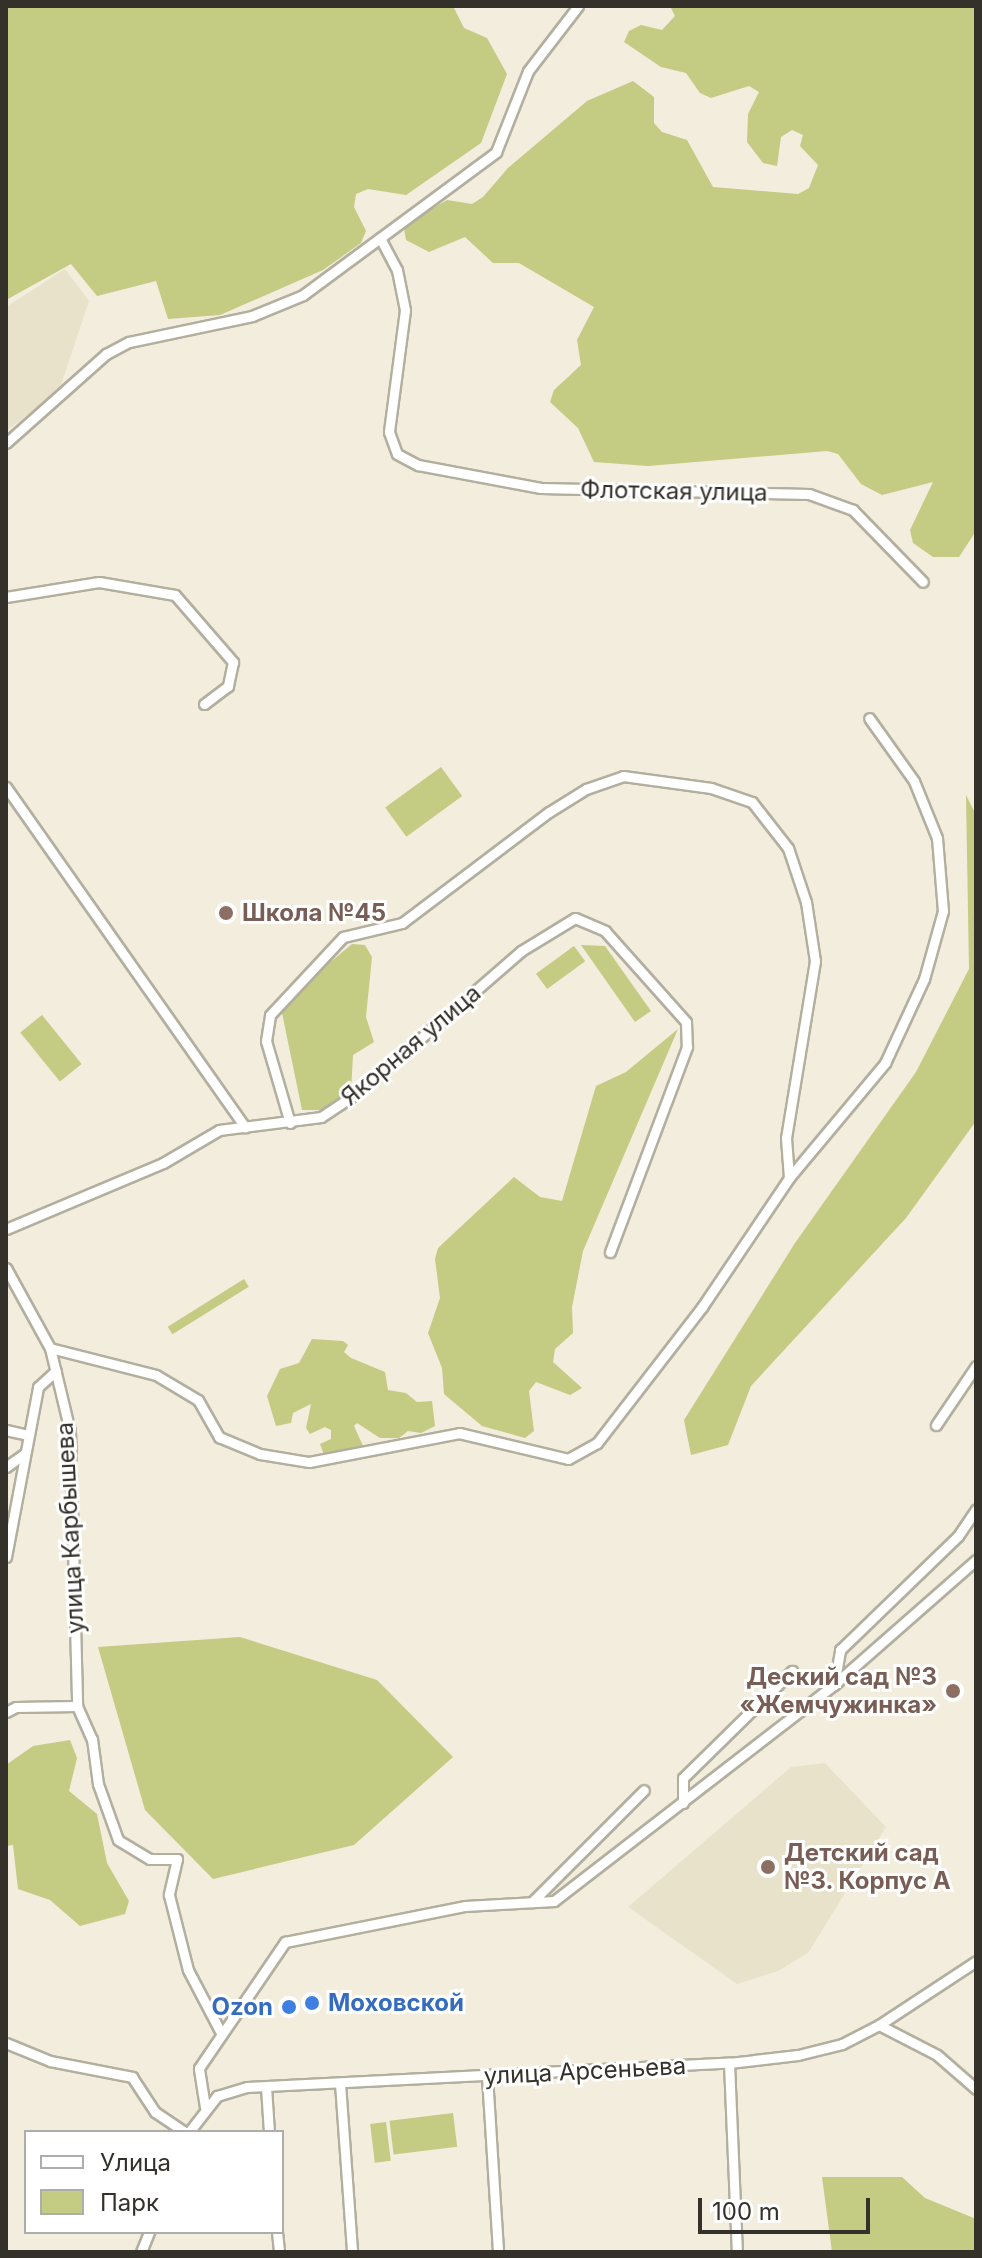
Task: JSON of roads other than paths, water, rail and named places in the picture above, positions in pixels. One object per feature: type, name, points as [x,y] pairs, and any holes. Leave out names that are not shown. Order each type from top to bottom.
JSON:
[{"type":"street","points":[[6,443],[106,354],[129,342],[280,306],[313,289],[496,152],[528,71],[578,6]]},
{"type":"street","name":"Флотская улица","points":[[380,238],[397,270],[405,310],[389,432],[397,454],[418,465],[541,488],[809,494],[853,510],[923,582]]},
{"type":"street","points":[[6,597],[99,582],[175,595],[233,662],[228,686],[204,704]]},
{"type":"street","points":[[50,1348],[156,1375],[198,1400],[219,1437],[260,1454],[309,1462],[459,1433],[568,1459],[597,1443],[702,1307],[789,1178],[885,1063],[924,979],[943,911],[937,838],[914,781],[869,718]]},
{"type":"street","points":[[290,1123],[266,1041],[270,1015],[343,937],[402,923],[549,812],[623,776],[711,788],[752,802],[788,848],[806,902],[815,961],[786,1138],[789,1178]]},
{"type":"street","points":[[6,787],[245,1127]]},
{"type":"street","name":"Якорная улица","points":[[6,1229],[163,1163],[219,1130],[321,1117],[360,1091],[521,951],[575,918],[590,921],[686,1022],[687,1047],[610,1252]]},
{"type":"street","name":"улица Карбышева","points":[[6,1268],[50,1348],[70,1431],[77,1706],[118,1840],[150,1859],[177,1859],[169,1895],[188,1970],[220,2031]]},
{"type":"street","points":[[936,1425],[976,1366]]},
{"type":"street","points":[[6,1557],[38,1387],[56,1371]]},
{"type":"street","points":[[6,1430],[28,1435]]},
{"type":"street","points":[[6,1467],[24,1454]]},
{"type":"street","points":[[834,1685],[840,1650],[958,1536],[976,1509]]},
{"type":"street","points":[[205,2107],[199,2068],[220,2031],[285,1942],[465,1906],[554,1901],[834,1685],[976,1560]]},
{"type":"street","points":[[683,1803],[683,1778],[792,1671]]},
{"type":"street","points":[[9,1708],[77,1706]]},
{"type":"street","points":[[532,1902],[644,1790]]},
{"type":"street","name":"улица Арсеньева","points":[[188,2130],[205,2107],[230,2089],[729,2063],[842,2044],[879,2025],[976,1961]]},
{"type":"street","points":[[879,2025],[937,2055],[976,2089]]},
{"type":"street","points":[[6,2043],[50,2061],[132,2077],[155,2112],[184,2130]]},
{"type":"street","points":[[729,2063],[737,2252]]},
{"type":"street","points":[[487,2076],[498,2252]]},
{"type":"street","points":[[340,2083],[352,2252]]},
{"type":"street","points":[[266,2087],[269,2130]]},
{"type":"place","name":"Школа №45","points":[[226,913]]},
{"type":"place","name":"Деский сад №3 «Жемчужинка»","points":[[953,1691]]},
{"type":"place","name":"Детский сад №3. Корпус А","points":[[768,1867]]},
{"type":"place","name":"Моховской","points":[[312,2003]]},
{"type":"place","name":"Ozon","points":[[289,2007]]}]
